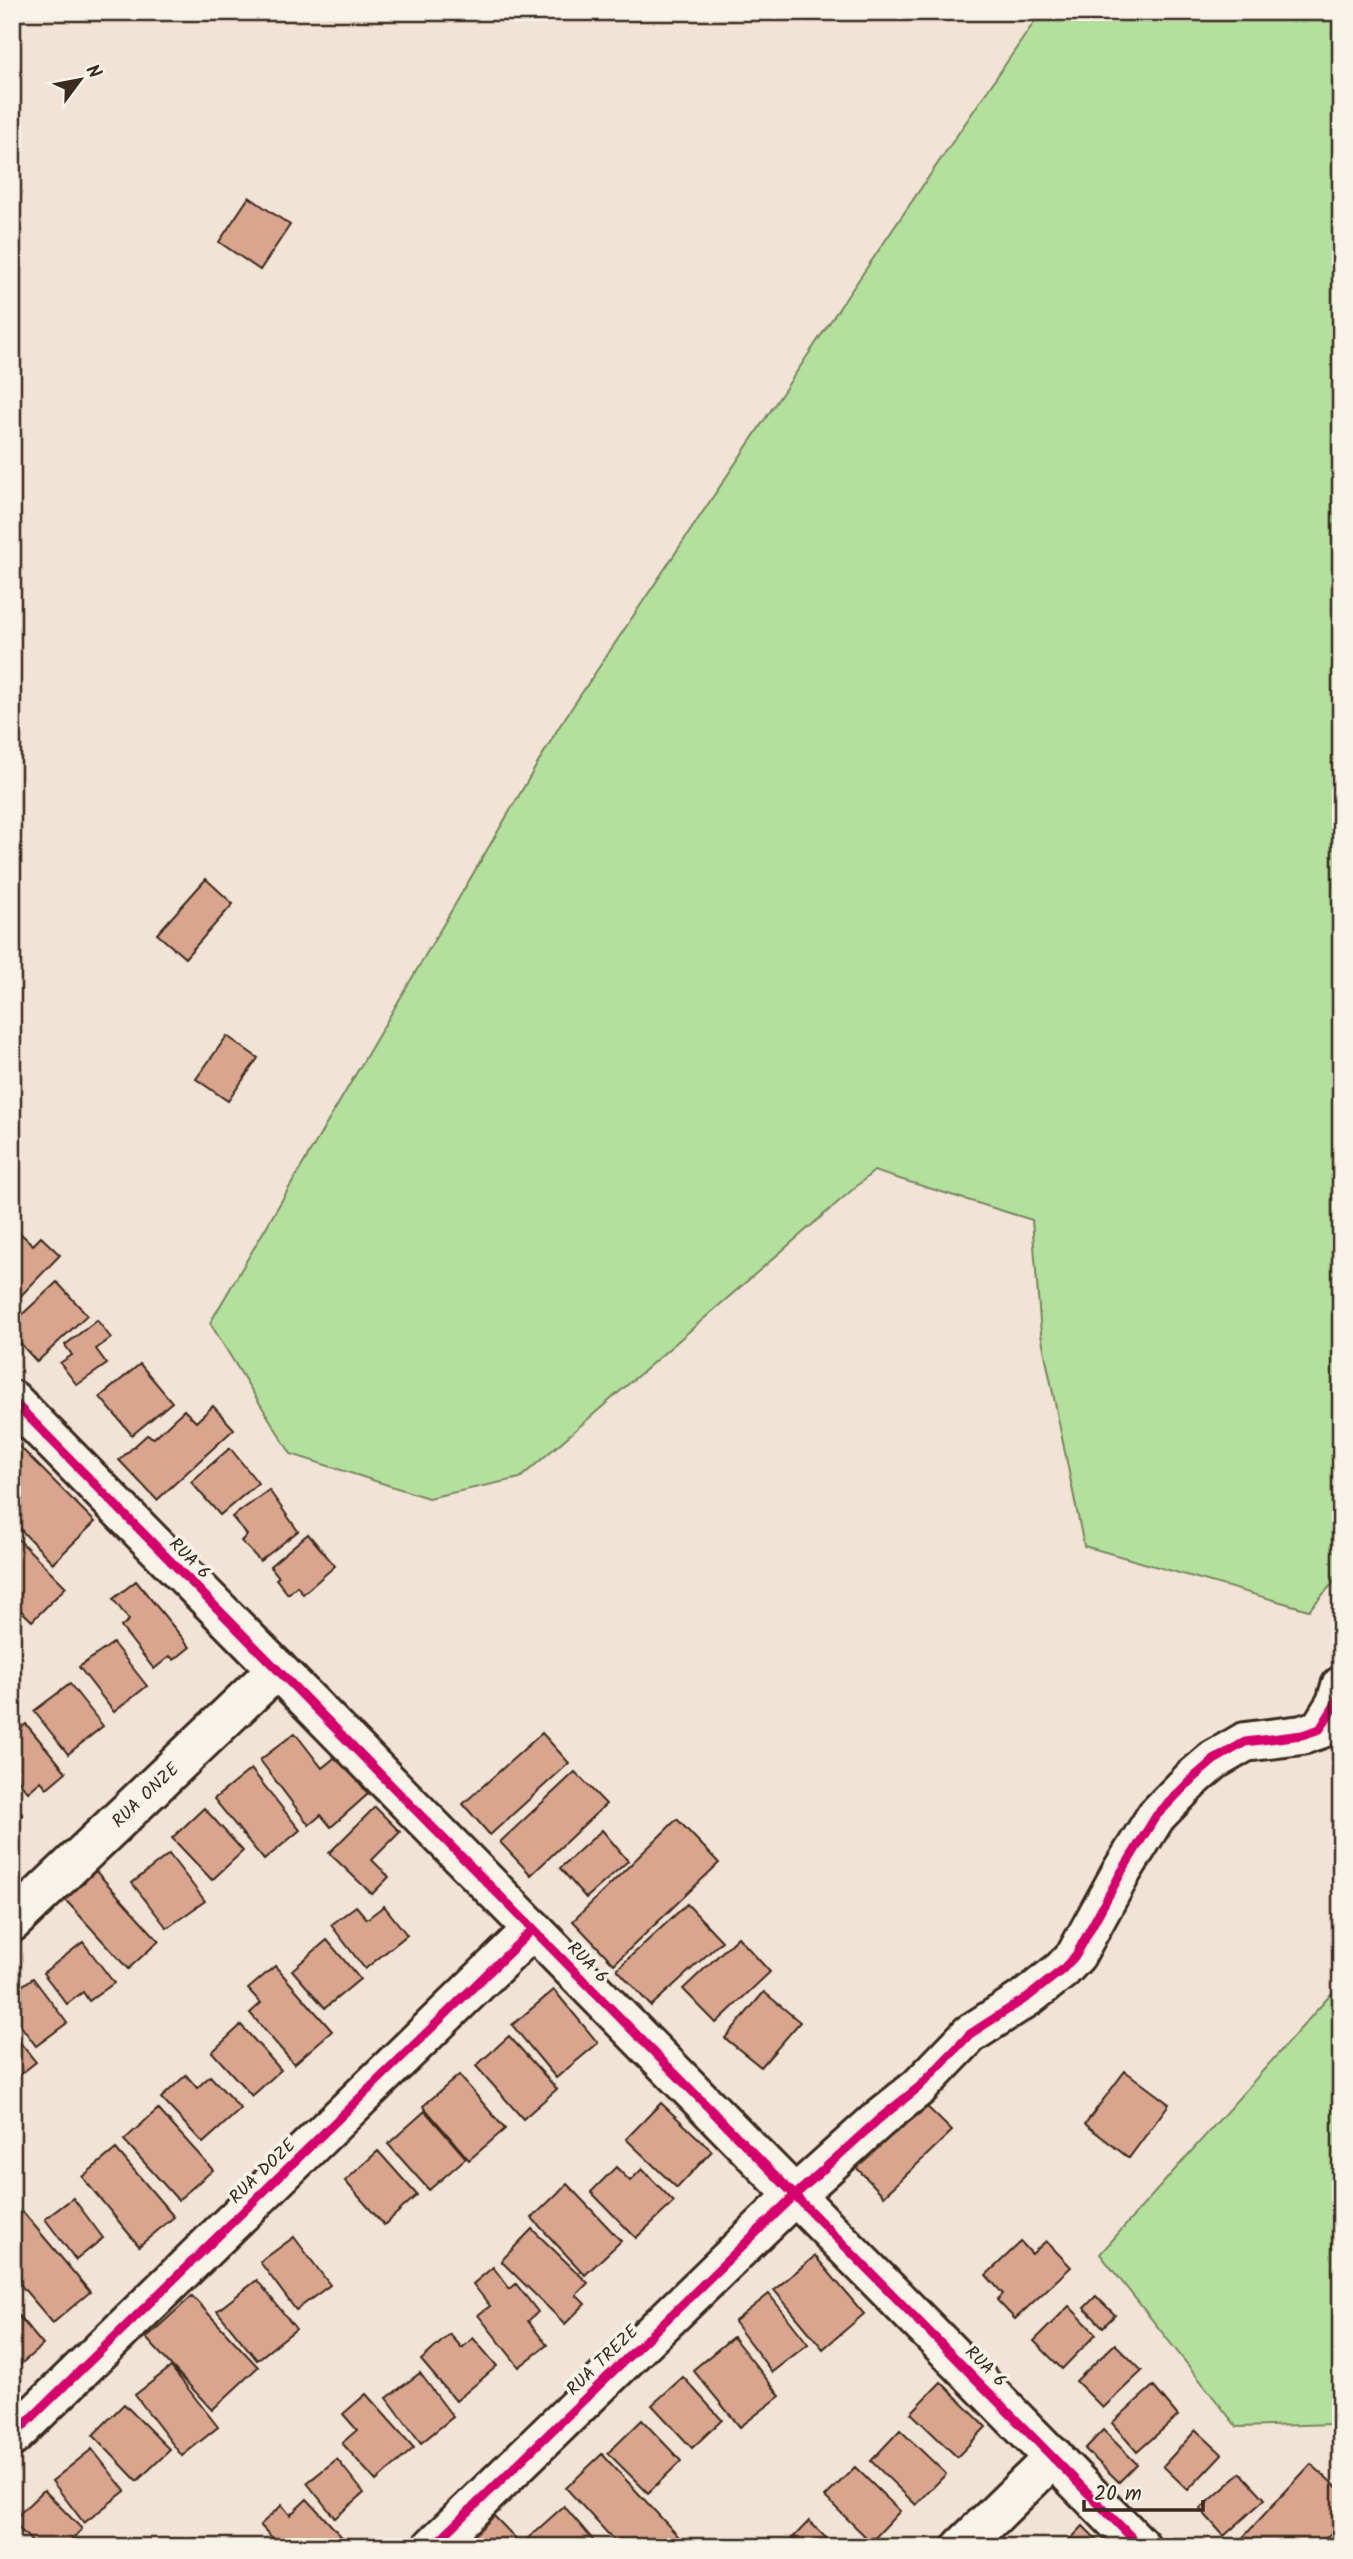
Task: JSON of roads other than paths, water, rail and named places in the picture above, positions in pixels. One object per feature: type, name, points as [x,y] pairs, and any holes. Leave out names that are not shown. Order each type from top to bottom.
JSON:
[{"type":"street","name":"RUA 6","points":[[14,1405],[1141,2547]]},
{"type":"street","name":"RUA ONZE","points":[[12,1922],[277,1669]]},
{"type":"street","name":"RUA TREZE","points":[[432,2547],[794,2196],[879,2119],[919,2087],[970,2034],[1029,1996],[1062,1970],[1076,1955],[1156,1816],[1194,1778],[1214,1760],[1245,1742],[1320,1730],[1336,1703],[1341,1686]]},
{"type":"street","name":"RUA DOZE","points":[[12,2437],[533,1929]]},
{"type":"street","points":[[962,2547],[1054,2457]]}]
